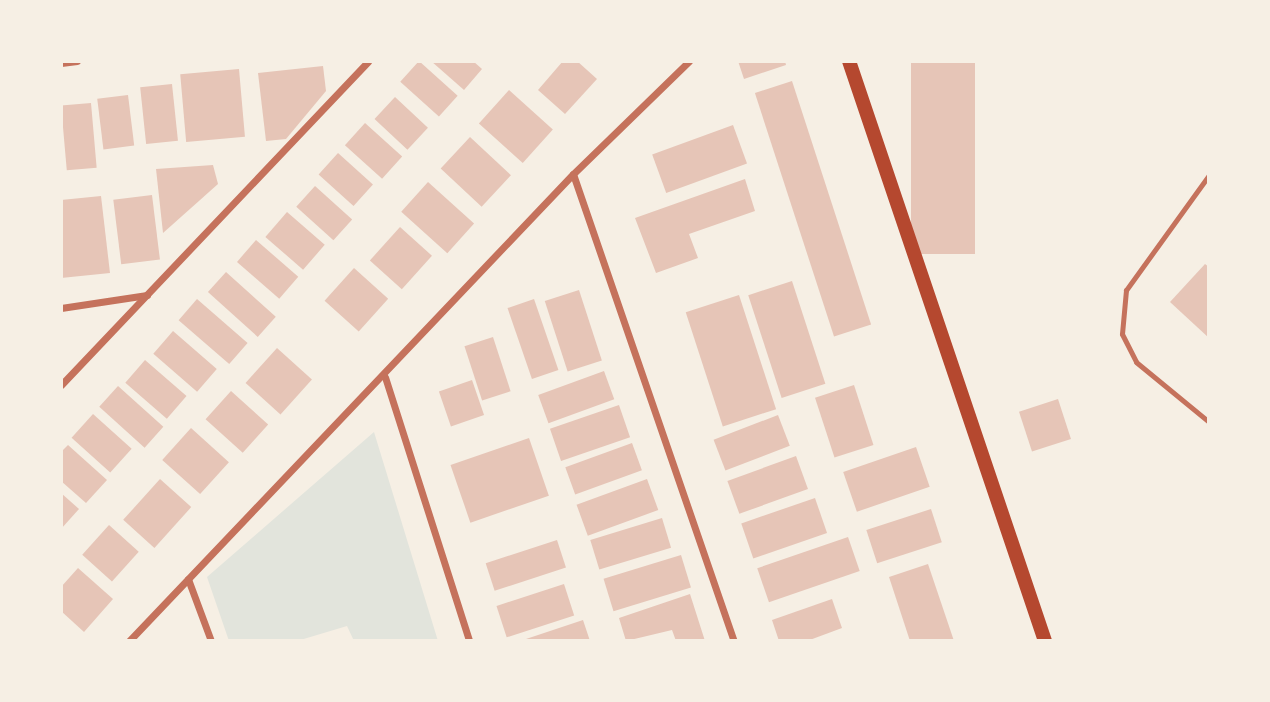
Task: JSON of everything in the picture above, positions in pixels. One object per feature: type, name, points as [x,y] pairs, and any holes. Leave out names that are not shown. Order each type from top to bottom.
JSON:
[{"type":"main road","points":[[849,61],[1045,641]]},
{"type":"street","points":[[61,63],[77,61]]},
{"type":"street","points":[[61,385],[368,61]]},
{"type":"street","points":[[129,641],[385,377],[573,174],[689,61]]},
{"type":"street","points":[[573,174],[734,641]]},
{"type":"street","points":[[61,308],[148,295]]},
{"type":"street","points":[[385,377],[470,641]]},
{"type":"street","points":[[188,579],[211,641]]},
{"type":"lane","points":[[1209,175],[1126,290],[1122,334],[1136,362],[1209,422]]},
{"type":"shaded area","points":[[374,432],[438,641],[354,641],[347,626],[297,641],[229,641],[207,577]]},
{"type":"building","points":[[419,61],[458,96],[439,117],[400,82]]},
{"type":"building","points":[[431,61],[473,61],[482,69],[464,90]]},
{"type":"building","points":[[563,61],[577,61],[597,79],[565,114],[538,90]]},
{"type":"building","points":[[738,61],[785,61],[786,65],[744,79]]},
{"type":"building","points":[[911,61],[975,61],[975,254],[911,254]]},
{"type":"building","points":[[323,66],[326,91],[286,139],[266,141],[258,73]]},
{"type":"building","points":[[239,69],[245,137],[186,142],[180,74]]},
{"type":"building","points":[[792,81],[871,324],[834,337],[755,93]]},
{"type":"building","points":[[172,84],[178,141],[146,144],[140,87]]},
{"type":"building","points":[[509,90],[553,129],[523,163],[479,123]]},
{"type":"building","points":[[128,95],[134,146],[103,149],[97,99]]},
{"type":"building","points":[[395,97],[428,128],[407,150],[375,119]]},
{"type":"building","points":[[91,103],[97,168],[67,170],[61,106]]},
{"type":"building","points":[[365,123],[402,156],[382,179],[345,145]]},
{"type":"building","points":[[733,125],[747,164],[666,193],[652,154]]},
{"type":"building","points":[[470,137],[511,175],[482,207],[441,168]]},
{"type":"building","points":[[338,153],[373,184],[354,206],[319,175]]},
{"type":"building","points":[[213,165],[218,184],[163,233],[156,169]]},
{"type":"building","points":[[745,179],[755,211],[689,234],[698,258],[656,273],[635,218]]},
{"type":"building","points":[[428,182],[474,223],[447,253],[401,212]]},
{"type":"building","points":[[315,186],[352,219],[333,240],[296,207]]},
{"type":"building","points":[[152,195],[160,260],[121,264],[113,200]]},
{"type":"building","points":[[101,196],[110,273],[61,278],[61,200]]},
{"type":"building","points":[[287,212],[325,245],[303,270],[265,237]]},
{"type":"building","points":[[400,227],[432,256],[402,289],[370,260]]},
{"type":"building","points":[[256,240],[298,277],[279,299],[237,262]]},
{"type":"building","points":[[1205,264],[1209,267],[1209,338],[1170,302]]},
{"type":"building","points":[[354,268],[388,299],[359,331],[325,301]]},
{"type":"building","points":[[226,272],[276,317],[258,337],[208,292]]},
{"type":"building","points":[[792,281],[825,384],[782,398],[748,295]]},
{"type":"building","points":[[579,290],[602,360],[568,372],[545,301]]},
{"type":"building","points":[[739,295],[776,409],[723,426],[686,312]]},
{"type":"building","points":[[197,299],[248,343],[229,364],[179,320]]},
{"type":"building","points":[[534,299],[558,370],[532,379],[508,308]]},
{"type":"building","points":[[173,331],[217,369],[197,392],[153,354]]},
{"type":"building","points":[[493,337],[511,391],[482,400],[464,346]]},
{"type":"building","points":[[277,348],[312,379],[280,414],[246,383]]},
{"type":"building","points":[[145,360],[187,396],[167,419],[125,383]]},
{"type":"building","points":[[604,371],[614,399],[548,423],[538,395]]},
{"type":"building","points":[[472,380],[484,415],[451,426],[439,391]]},
{"type":"building","points":[[854,385],[873,445],[834,458],[815,398]]},
{"type":"building","points":[[118,386],[163,427],[145,448],[99,407]]},
{"type":"building","points":[[231,391],[268,424],[243,453],[206,419]]},
{"type":"building","points":[[1058,399],[1071,439],[1032,452],[1019,412]]},
{"type":"building","points":[[619,405],[630,437],[561,461],[550,429]]},
{"type":"building","points":[[93,414],[132,449],[110,473],[72,438]]},
{"type":"building","points":[[778,415],[790,446],[725,471],[714,440]]},
{"type":"building","points":[[191,428],[229,462],[200,494],[162,460]]},
{"type":"building","points":[[529,438],[549,496],[470,523],[451,465]]},
{"type":"building","points":[[632,443],[642,470],[575,495],[565,467]]},
{"type":"building","points":[[68,445],[107,480],[86,503],[61,481],[61,452]]},
{"type":"building","points":[[916,447],[930,487],[857,512],[843,472]]},
{"type":"building","points":[[796,456],[808,489],[739,514],[727,481]]},
{"type":"building","points":[[160,479],[191,507],[154,548],[123,520]]},
{"type":"building","points":[[647,479],[658,510],[588,536],[577,505]]},
{"type":"building","points":[[61,493],[79,509],[61,529]]},
{"type":"building","points":[[815,498],[827,533],[753,558],[741,523]]},
{"type":"building","points":[[931,509],[942,542],[877,563],[866,530]]},
{"type":"building","points":[[662,518],[671,548],[599,570],[590,540]]},
{"type":"building","points":[[109,525],[139,552],[112,581],[82,555]]},
{"type":"building","points":[[848,537],[860,571],[769,602],[757,568]]},
{"type":"building","points":[[557,540],[566,568],[495,591],[486,563]]},
{"type":"building","points":[[681,555],[691,588],[613,611],[604,579]]},
{"type":"building","points":[[928,564],[954,641],[910,641],[889,577]]},
{"type":"building","points":[[78,568],[113,599],[84,632],[61,611],[61,587]]},
{"type":"building","points":[[564,584],[574,615],[507,637],[496,606]]},
{"type":"building","points":[[690,594],[705,641],[676,641],[672,630],[626,641],[619,618]]},
{"type":"building","points":[[832,599],[842,628],[807,641],[779,641],[772,620]]},
{"type":"building","points":[[583,620],[590,641],[523,641],[523,640]]}]
